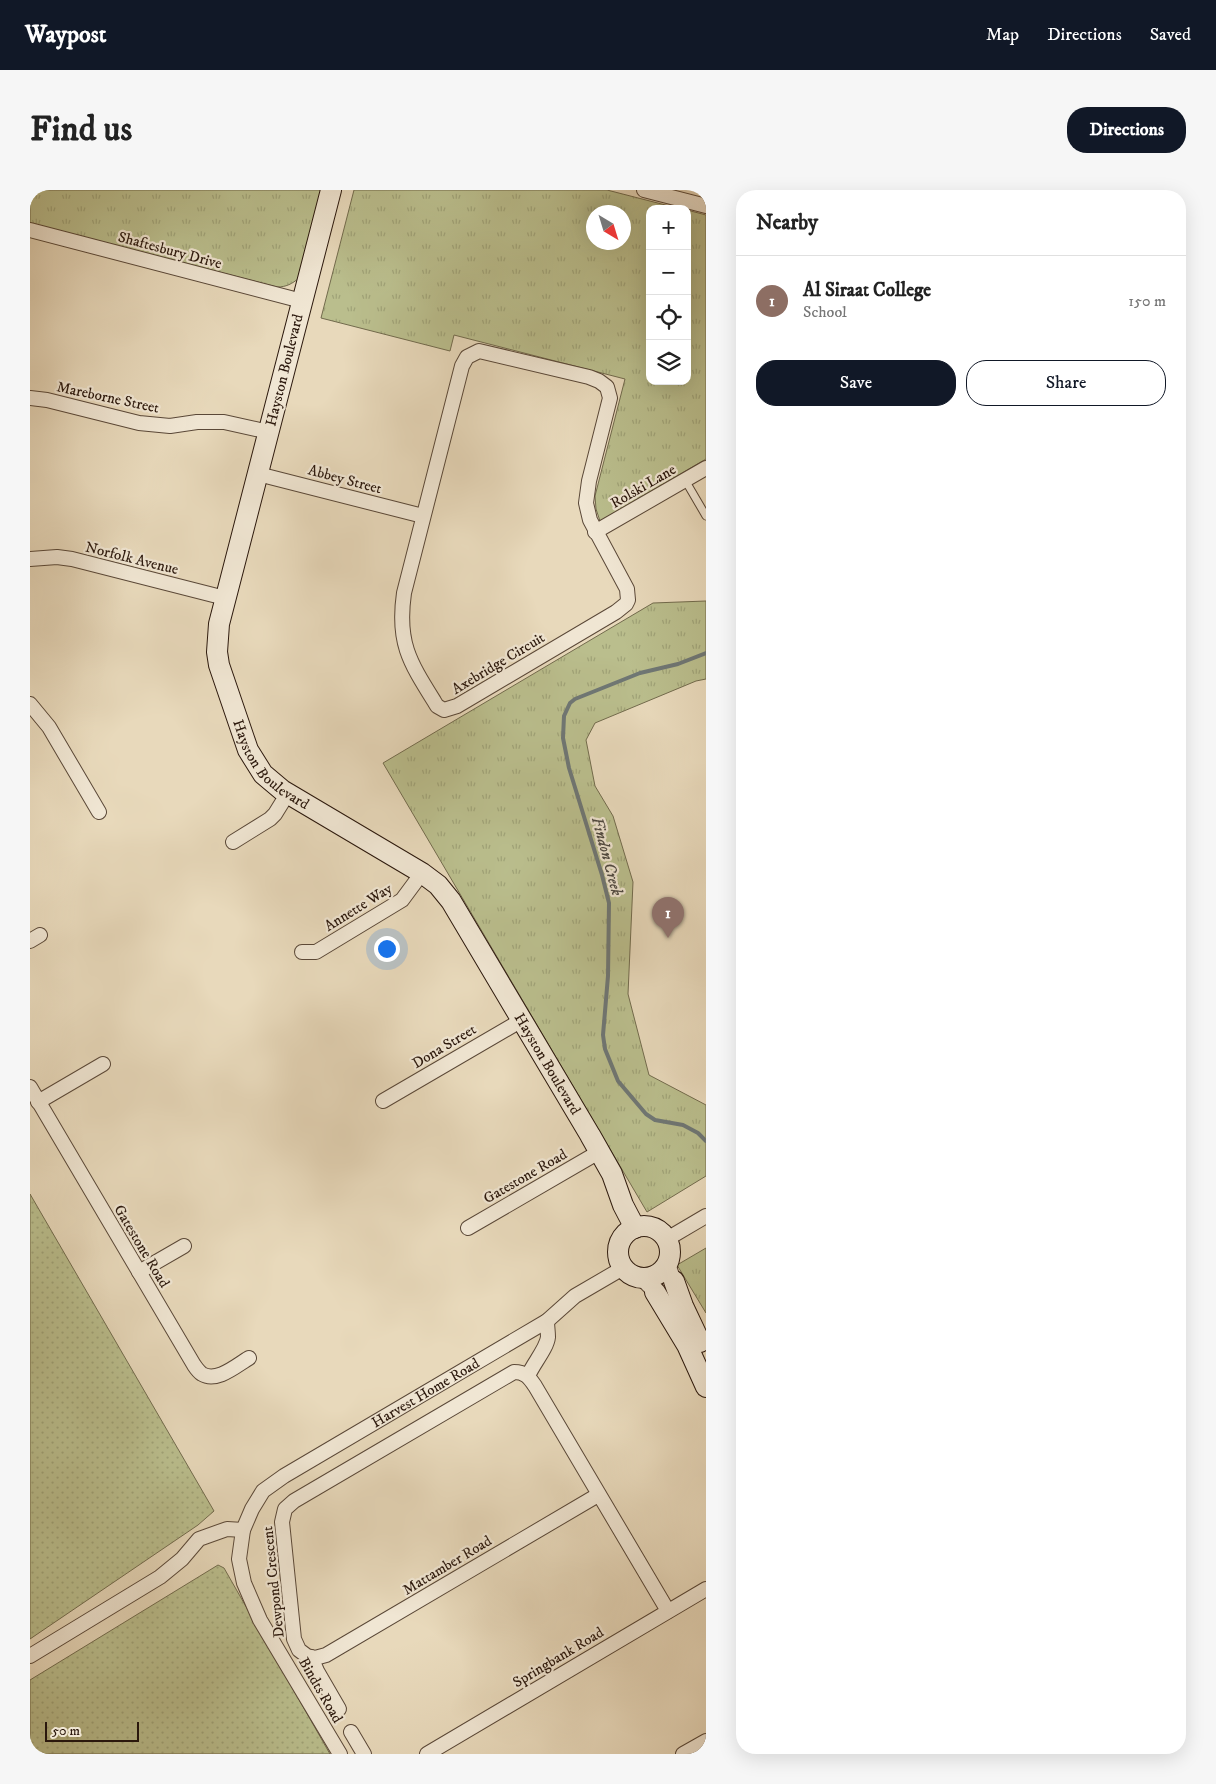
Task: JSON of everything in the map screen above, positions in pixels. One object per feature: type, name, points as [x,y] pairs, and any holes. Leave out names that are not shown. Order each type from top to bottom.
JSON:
[{"type":"street","name":"Hayston Boulevard","points":[[331,190],[218,632],[217,652],[223,679],[248,750],[256,765],[272,782],[422,873],[438,885],[451,901],[612,1174],[623,1205],[635,1228]]},
{"type":"street","points":[[644,190],[706,206]]},
{"type":"street","name":"Shaftesbury Drive","points":[[30,230],[302,301]]},
{"type":"street","name":"Axebridge Circuit","points":[[484,351],[589,377],[607,387],[610,398],[586,495],[586,510],[595,532],[628,589],[626,604],[616,612],[458,706],[444,710],[434,701],[413,666],[401,628],[401,612],[423,516],[462,366],[471,354],[484,351]]},
{"type":"street","name":"Mareborne Street","points":[[30,398],[46,400],[138,423],[170,426],[197,422],[224,422],[269,432]]},
{"type":"street","name":"Rolski Lane","points":[[595,532],[706,468]]},
{"type":"street","name":"Abbey Street","points":[[258,474],[423,516]]},
{"type":"street","name":"Norfolk Avenue","points":[[30,559],[57,557],[72,559],[226,598]]},
{"type":"street","points":[[30,704],[49,726],[99,812]]},
{"type":"street","points":[[233,842],[270,819],[288,793]]},
{"type":"street","name":"Annette Way","points":[[302,952],[316,952],[402,900],[422,873]]},
{"type":"street","name":"Dona Street","points":[[384,1101],[522,1020]]},
{"type":"street","points":[[38,1102],[103,1064]]},
{"type":"street","name":"Gatestone Road","points":[[30,1087],[194,1365],[202,1374],[215,1376],[225,1373],[249,1358]]},
{"type":"street","name":"Gatestone Road","points":[[468,1228],[599,1152]]},
{"type":"street","points":[[667,1239],[706,1216]]},
{"type":"street","points":[[706,1355],[688,1319],[671,1273],[670,1247],[667,1239],[653,1227],[635,1228],[622,1238],[619,1245],[618,1253],[623,1268],[628,1274],[649,1286],[687,1345],[706,1387]]},
{"type":"street","points":[[138,1272],[184,1246]]},
{"type":"street","name":"Harvest Home Road","points":[[244,1530],[252,1509],[263,1491],[284,1476],[547,1321],[575,1296],[623,1268]]},
{"type":"street","points":[[649,1286],[664,1270],[671,1273]]},
{"type":"street","points":[[547,1321],[548,1337],[528,1376],[668,1611]]},
{"type":"street","name":"Dewpond Crescent","points":[[339,1709],[311,1657],[299,1650],[294,1639],[282,1522],[285,1509],[294,1500],[507,1374],[519,1372],[528,1376]]},
{"type":"street","name":"Mattamber Road","points":[[311,1657],[326,1655],[598,1495]]},
{"type":"street","points":[[30,1656],[160,1577],[182,1559],[199,1539],[227,1529],[244,1530]]},
{"type":"street","name":"Bindts Road","points":[[244,1530],[239,1559],[244,1582],[254,1609],[340,1754]]},
{"type":"street","name":"Springbank Road","points":[[426,1754],[706,1589]]},
{"type":"street","points":[[351,1732],[364,1754]]},
{"type":"street","points":[[683,1754],[706,1741]]},
{"type":"lane","points":[[685,480],[706,516]]},
{"type":"green space","points":[[30,190],[322,190],[299,278],[289,285],[277,287],[30,223]]},
{"type":"green space","points":[[354,190],[607,190],[665,205],[646,205],[646,385],[691,385],[691,211],[706,215],[706,459],[600,521],[596,509],[595,496],[625,379],[454,335],[450,351],[321,318]]},
{"type":"green space","points":[[706,601],[706,679],[696,681],[595,723],[586,740],[595,786],[613,816],[633,882],[628,994],[649,1075],[706,1105],[706,1176],[647,1212],[383,763],[653,603]]},
{"type":"green space","points":[[30,1194],[214,1511],[198,1525],[30,1639]]},
{"type":"green space","points":[[706,1248],[706,1313],[677,1265]]},
{"type":"green space","points":[[218,1565],[224,1568],[330,1754],[30,1754],[30,1680]]},
{"type":"waterway","name":"Findon Creek","points":[[706,653],[678,664],[640,673],[575,699],[570,703],[564,716],[563,738],[569,768],[609,903],[608,976],[603,1035],[605,1049],[618,1081],[646,1114],[655,1120],[683,1125],[698,1133],[706,1141]]},
{"type":"place","name":"Al Siraat College","points":[[668,938]]}]
